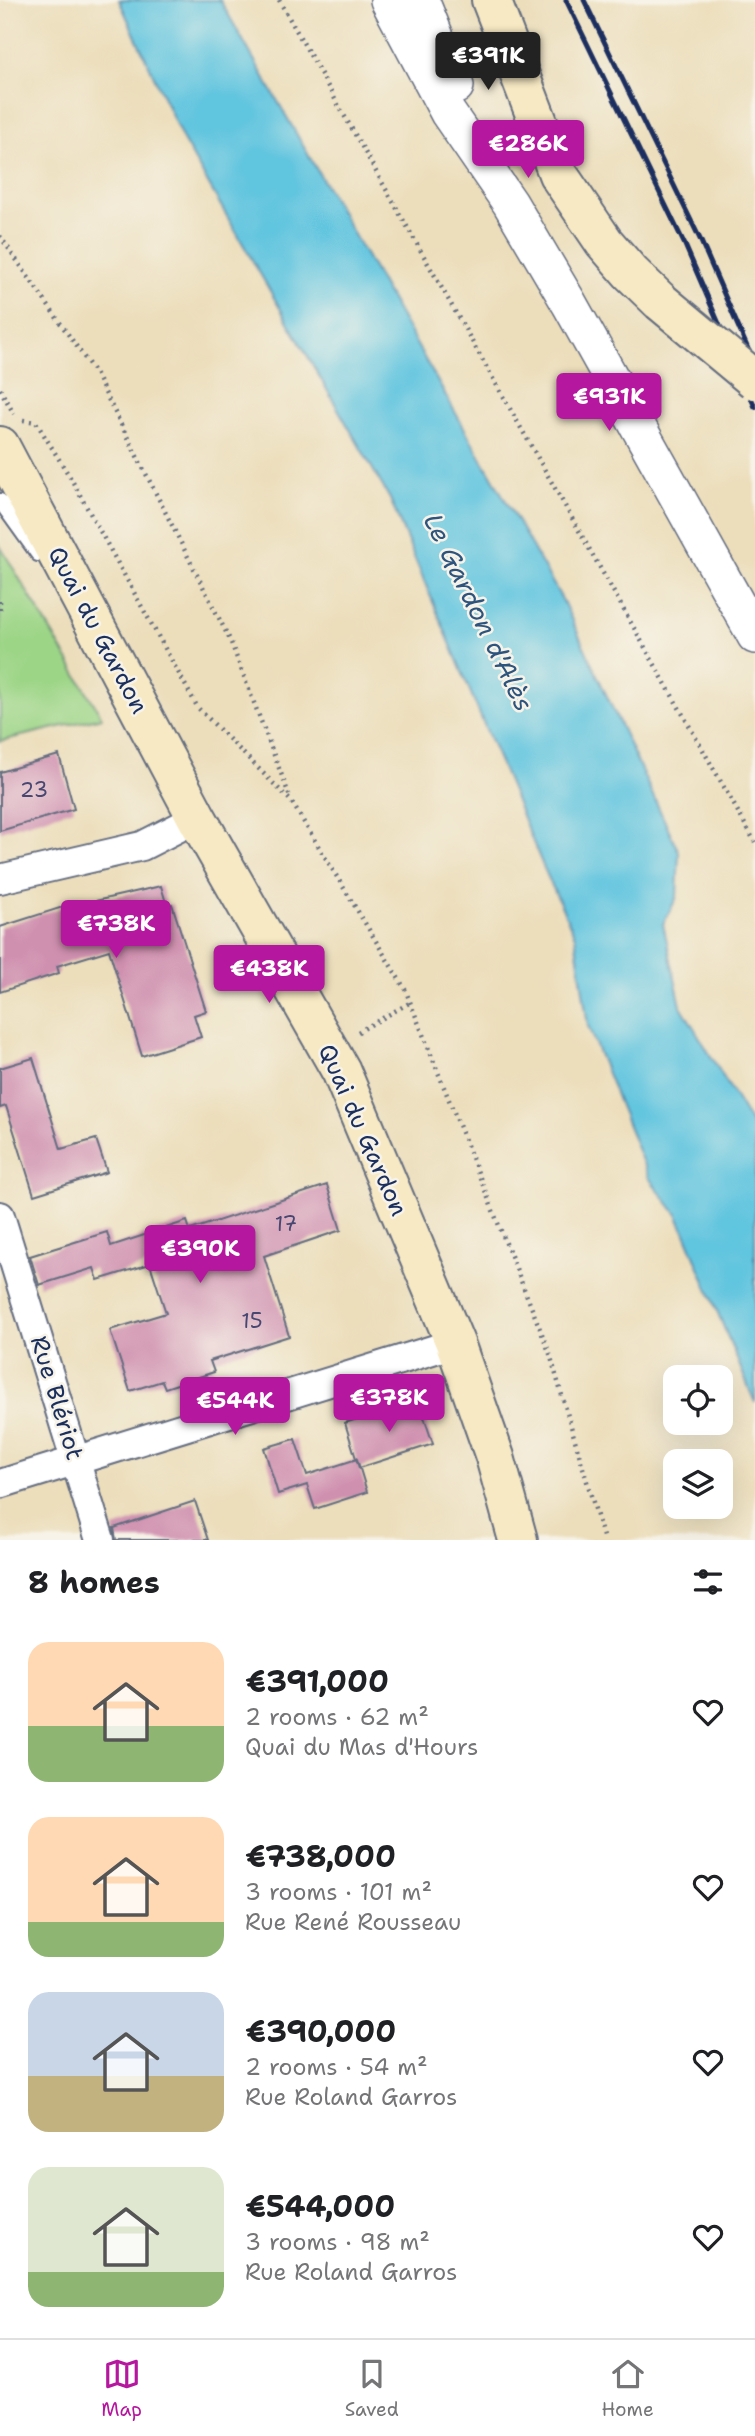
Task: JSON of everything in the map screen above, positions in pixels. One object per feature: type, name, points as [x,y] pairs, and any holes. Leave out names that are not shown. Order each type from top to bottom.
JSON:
[{"type":"main road","points":[[491,0],[558,174],[604,242],[660,301],[755,380]]},
{"type":"main road","name":"Quai du Gardon","points":[[4,432],[111,654],[197,818],[341,1071],[455,1343],[495,1457],[518,1540]]},
{"type":"street","points":[[388,0],[448,113],[510,204],[569,303],[755,636]]},
{"type":"street","points":[[421,0],[463,105],[510,204]]},
{"type":"street","points":[[0,879],[142,846],[197,818]]},
{"type":"street","name":"Rue Blériot","points":[[0,1216],[100,1540]]},
{"type":"street","points":[[0,1484],[455,1343]]},
{"type":"lane","points":[[0,501],[111,654]]},
{"type":"path","points":[[279,0],[755,842]]},
{"type":"path","points":[[0,236],[95,373],[230,640],[291,801],[405,989],[550,1354],[604,1540]]},
{"type":"path","points":[[4,432],[36,422],[70,477],[198,708],[291,801]]},
{"type":"path","points":[[0,601],[0,613]]},
{"type":"path","points":[[348,1037],[411,1002]]},
{"type":"green space","points":[[0,546],[102,717],[0,741]]},
{"type":"water","name":"Le Gardon d'Alès","points":[[119,0],[220,0],[563,601],[679,852],[677,897],[663,924],[681,1006],[755,1130],[755,1403],[678,1216],[649,1178],[588,1026],[575,936],[543,866],[390,499],[183,140]]},
{"type":"building","points":[[59,755],[74,809],[0,831],[0,772]]},
{"type":"building","points":[[161,886],[167,906],[172,904],[206,1011],[194,1015],[201,1037],[142,1056],[109,950],[57,966],[59,973],[0,992],[0,927],[69,905]]},
{"type":"building","points":[[33,1058],[61,1149],[96,1139],[107,1172],[34,1195],[6,1106],[0,1108],[0,1068]]},
{"type":"building","points":[[327,1185],[341,1230],[264,1256],[289,1336],[210,1361],[214,1372],[165,1388],[162,1381],[130,1391],[110,1330],[166,1313],[150,1264],[98,1280],[94,1268],[39,1285],[30,1256],[107,1232],[111,1246],[187,1221],[190,1230]]},
{"type":"building","points":[[418,1399],[433,1444],[359,1468],[345,1423]]},
{"type":"building","points":[[295,1439],[307,1475],[357,1459],[367,1492],[315,1509],[307,1485],[278,1494],[264,1448]]},
{"type":"building","points":[[195,1501],[208,1540],[116,1540],[114,1528]]},
{"type":"railway","points":[[566,0],[685,245],[755,407]]},
{"type":"railway","points":[[584,0],[700,239],[755,365]]}]
